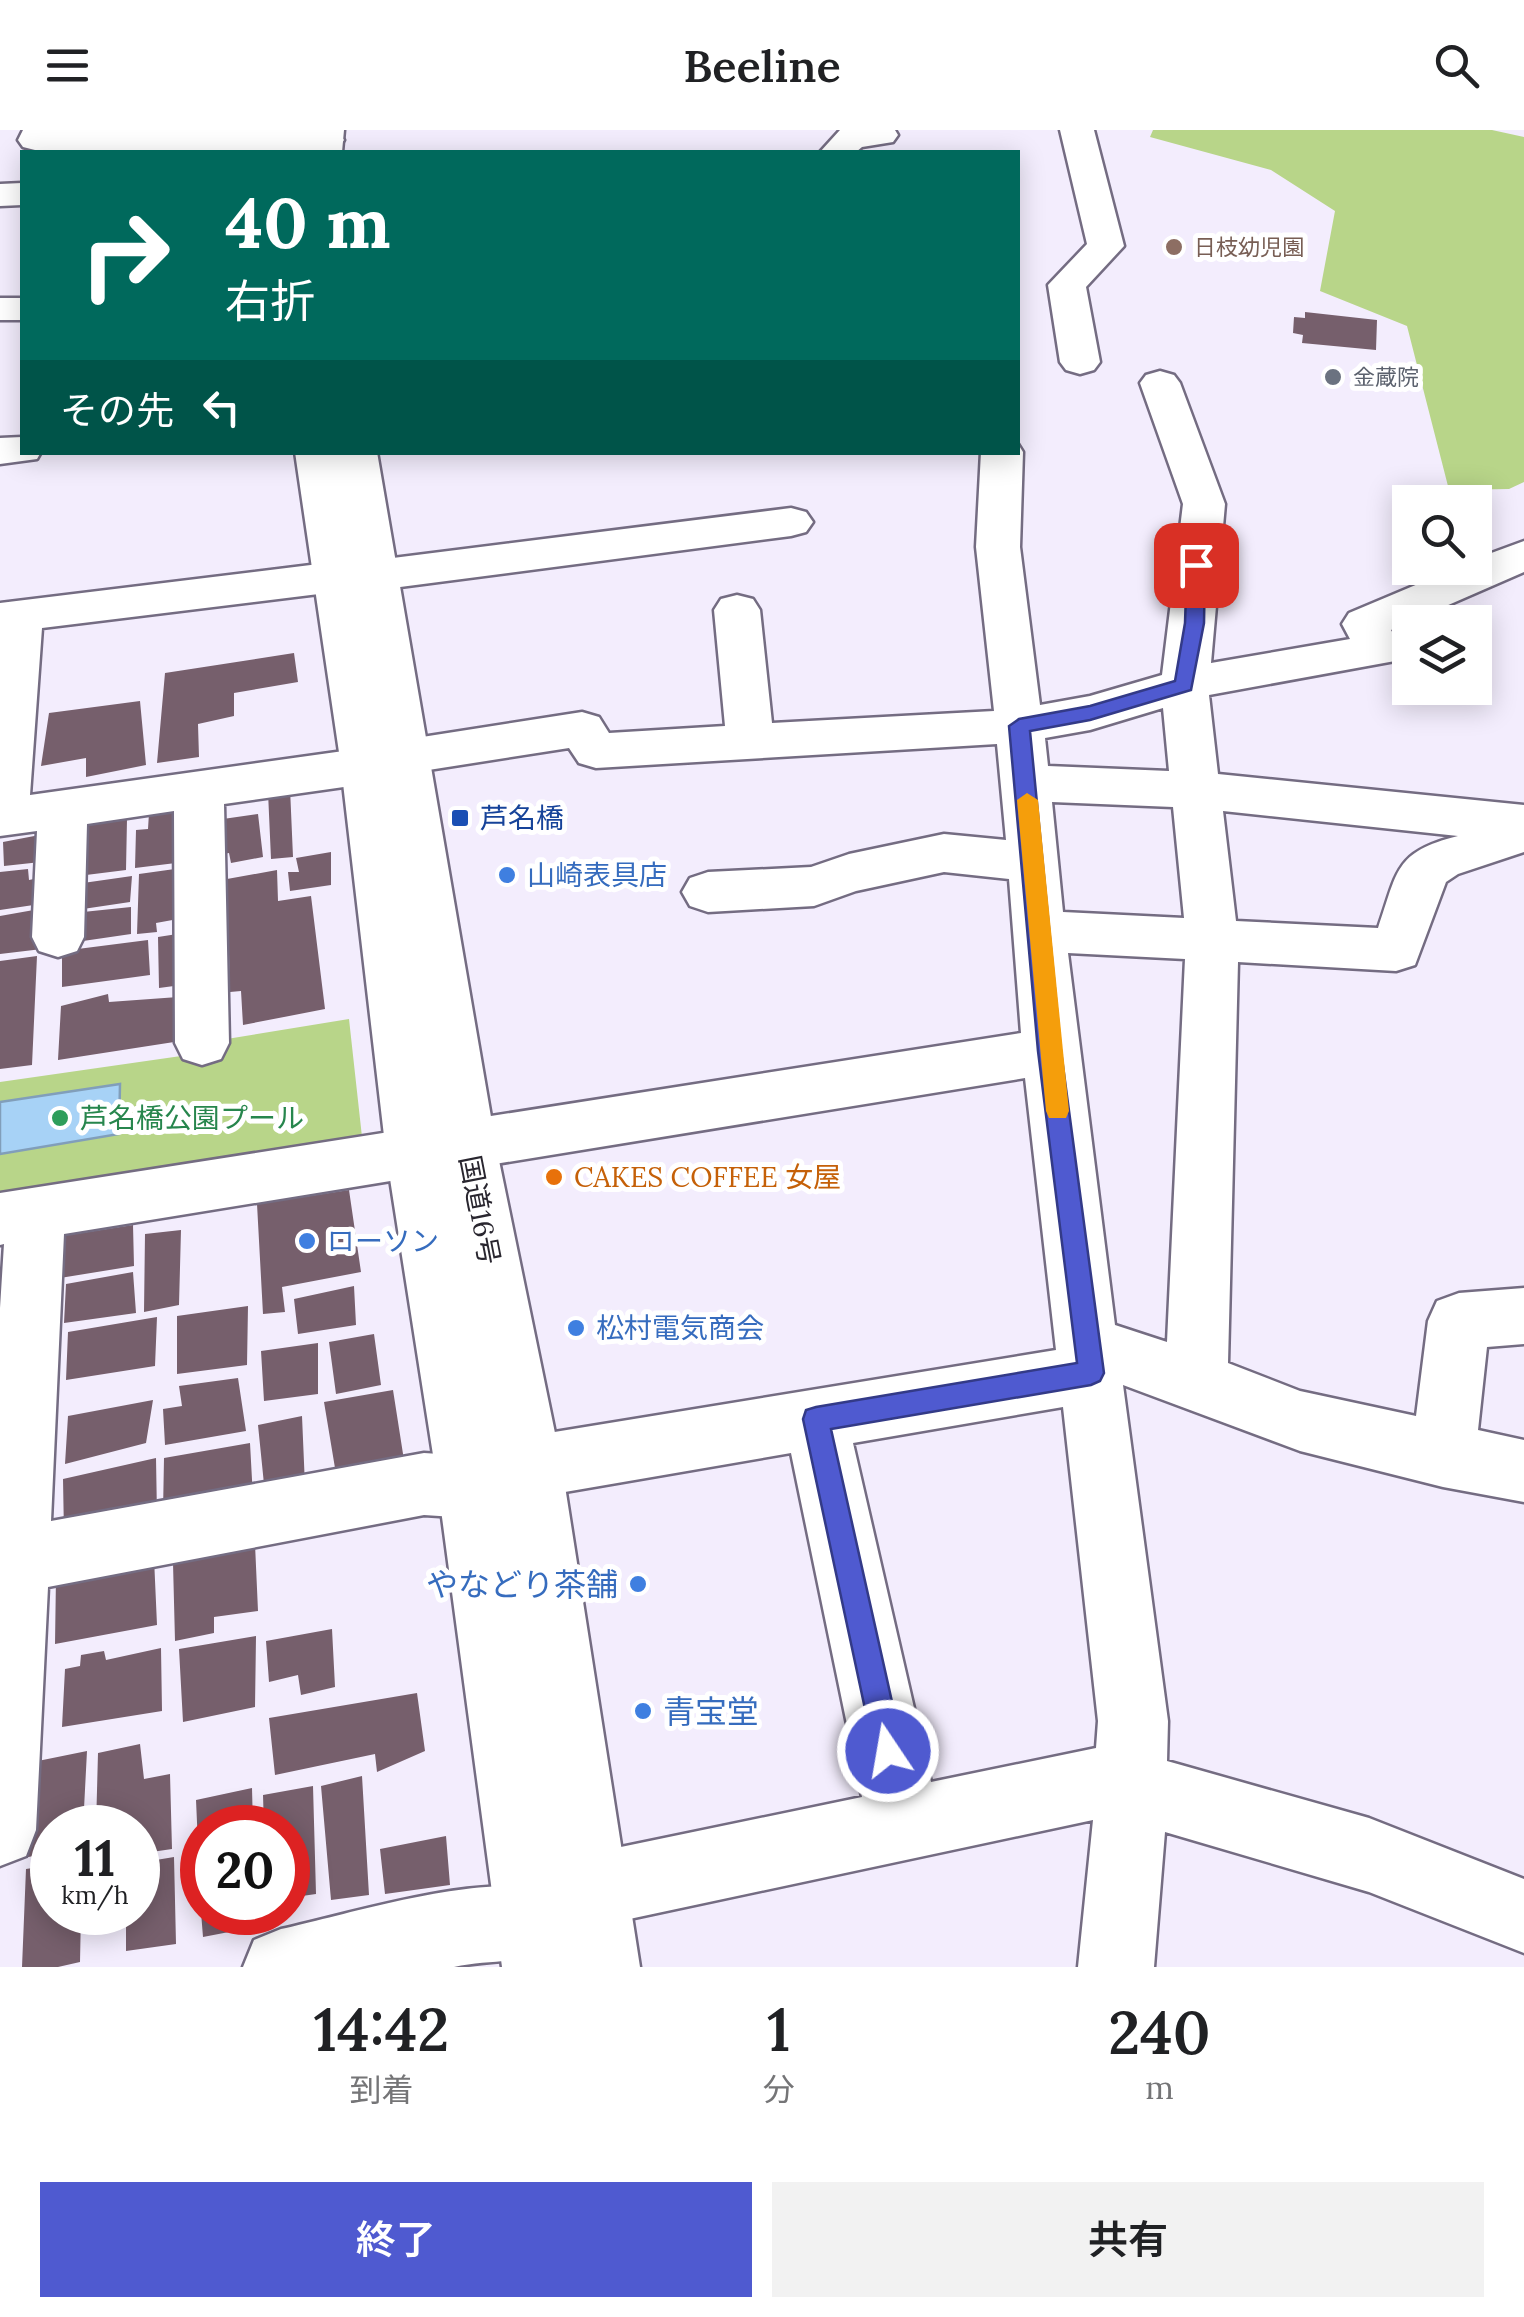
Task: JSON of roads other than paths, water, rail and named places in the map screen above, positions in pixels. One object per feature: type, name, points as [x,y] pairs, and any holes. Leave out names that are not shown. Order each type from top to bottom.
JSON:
[{"type":"main road","points":[[40,130],[35,140],[338,141]]},
{"type":"main road","points":[[1077,130],[1106,246],[1067,285],[1080,362]]},
{"type":"main road","points":[[839,150],[852,136],[881,139]]},
{"type":"main road","points":[[1160,383],[1190,455],[1204,504],[1194,623],[1184,685],[1212,940],[1196,1380]]},
{"type":"main road","name":"国道16号","points":[[317,455],[356,576]]},
{"type":"main road","name":"国道16号","points":[[356,455],[356,576],[441,1150],[470,1487],[556,1926],[602,1967]]},
{"type":"main road","points":[[1002,455],[998,547],[1026,783],[1050,1051],[1133,1721],[1133,1781],[1116,1967]]},
{"type":"main road","points":[[791,522],[10,617],[2,818],[582,729],[596,751],[1019,726],[1090,713],[1184,685],[1379,650],[1364,624],[1524,556]]},
{"type":"main road","points":[[737,610],[750,742]]},
{"type":"main road","points":[[1026,783],[1195,790],[1524,825]]},
{"type":"main road","points":[[199,790],[202,1043]]},
{"type":"main road","points":[[58,938],[62,809]]},
{"type":"main road","points":[[1039,931],[1396,950],[1424,871],[1442,859],[1498,844],[1524,825]]},
{"type":"main road","points":[[708,892],[814,886],[849,873],[944,853],[1032,862]]},
{"type":"main road","points":[[0,1830],[18,1216],[1050,1051]]},
{"type":"main road","name":"国道16号","points":[[441,1150],[530,1467],[556,1926]]},
{"type":"main road","points":[[1442,1456],[1459,1321],[1524,1316]]},
{"type":"main road","points":[[530,1467],[816,1419],[1089,1359],[1196,1380],[1300,1421],[1524,1472]]},
{"type":"main road","points":[[816,1419],[904,1825]]},
{"type":"main road","points":[[9,1561],[424,1484],[470,1487]]},
{"type":"main road","points":[[281,1967],[479,1924],[556,1926],[904,1825],[1133,1781],[1370,1854],[1524,1916]]},
{"type":"water","name":"芦名橋公園プール","points":[[120,1084],[119,1134],[0,1154],[0,1102]]},
{"type":"place","name":"日枝幼児園","points":[[1174,247]]},
{"type":"place","name":"金蔵院","points":[[1333,377]]},
{"type":"place","name":"芦名橋","points":[[460,818]]},
{"type":"place","name":"山崎表具店","points":[[507,875]]},
{"type":"place","name":"芦名橋公園プール","points":[[60,1118]]},
{"type":"place","name":"CAKES COFFEE 女屋","points":[[554,1177]]},
{"type":"place","name":"ローソン","points":[[307,1241]]},
{"type":"place","name":"松村電気商会","points":[[576,1328]]},
{"type":"place","name":"やなどり茶舗","points":[[638,1584]]},
{"type":"place","name":"青宝堂","points":[[643,1711]]}]
